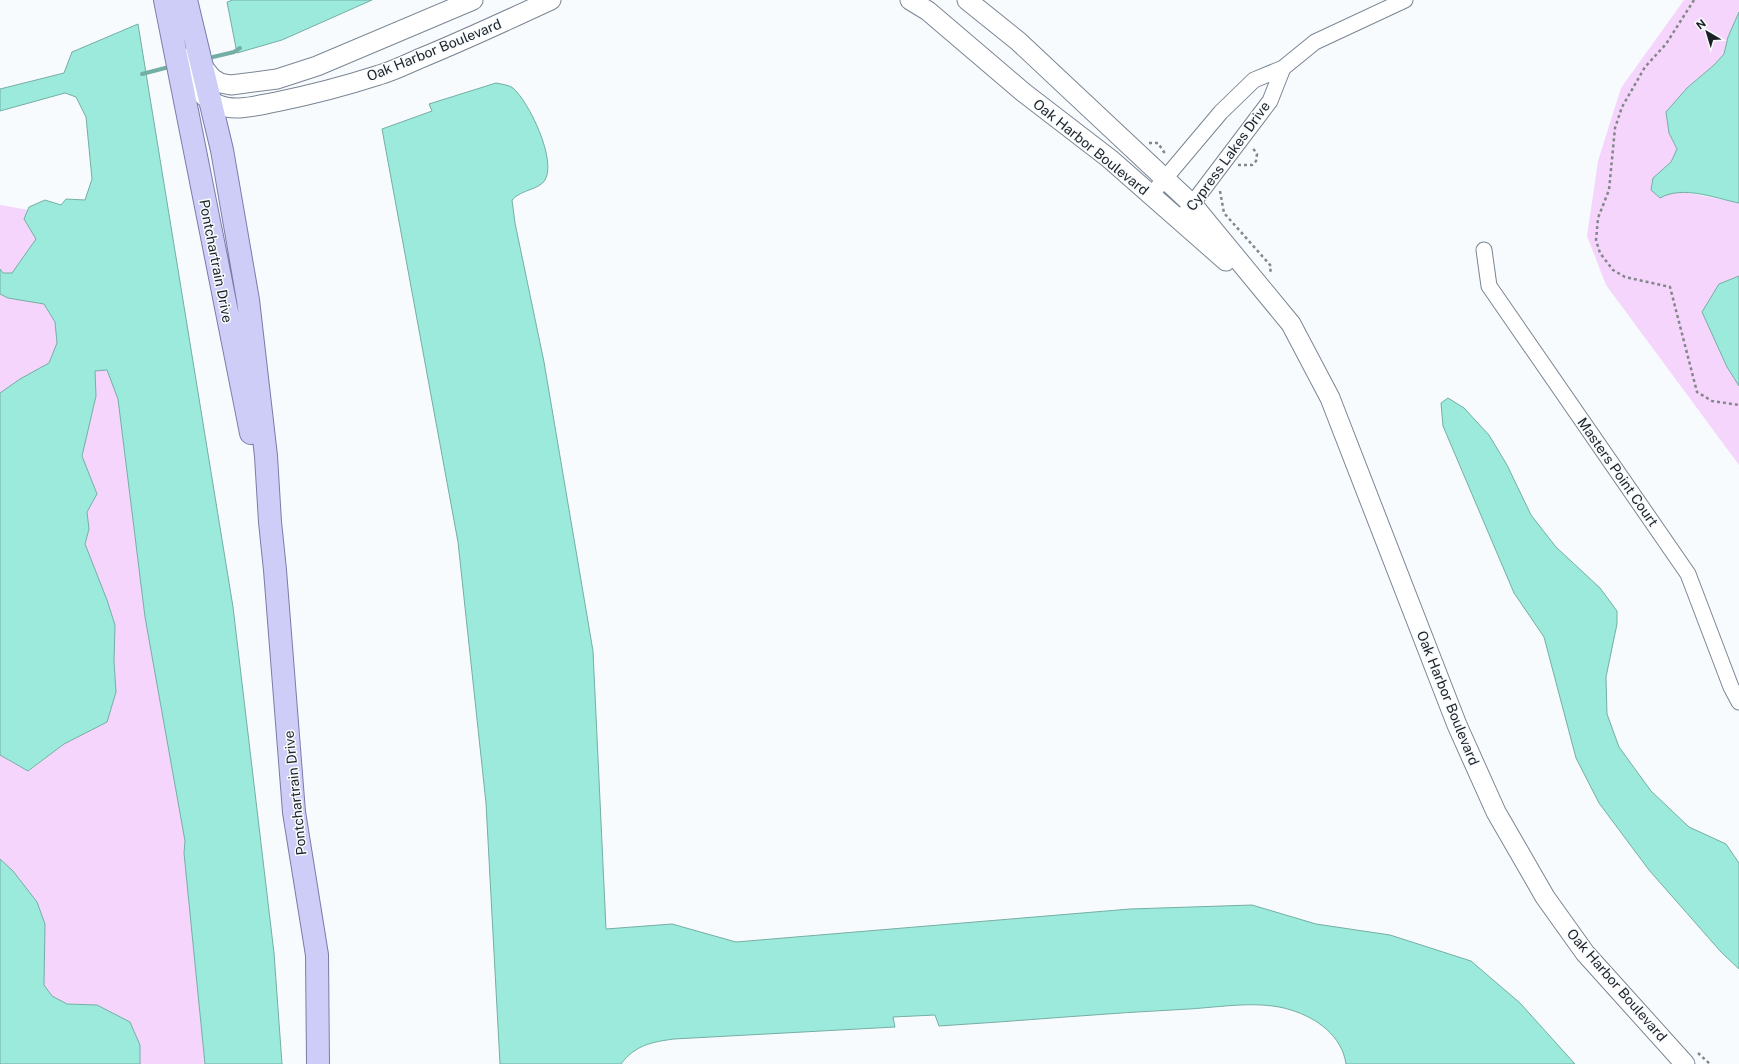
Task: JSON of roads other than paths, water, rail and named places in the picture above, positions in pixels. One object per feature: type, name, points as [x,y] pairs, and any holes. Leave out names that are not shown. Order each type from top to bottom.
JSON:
[{"type":"main road","name":"Pontchartrain Drive","points":[[165,0],[220,286],[270,522]]},
{"type":"main road","name":"Pontchartrain Drive","points":[[186,0],[222,150],[248,300],[266,456],[294,812],[317,955],[318,1064]]},
{"type":"street","name":"Oak Harbor Boulevard","points":[[175,0],[192,81],[199,92],[209,100],[219,105],[231,108],[264,104],[380,75],[456,44],[551,0]]},
{"type":"street","name":"Oak Harbor Boulevard","points":[[203,67],[212,78],[220,83],[231,85],[277,79],[317,66],[473,0]]},
{"type":"street","name":"Oak Harbor Boulevard","points":[[910,0],[928,11],[1023,92],[1110,159],[1269,298]]},
{"type":"street","name":"Oak Harbor Boulevard","points":[[967,0],[1018,41],[1164,180],[1193,205],[1291,324],[1330,398],[1457,725],[1496,812],[1545,897],[1585,953],[1689,1056]]},
{"type":"street","name":"Cypress Lakes Drive","points":[[1152,195],[1221,112],[1254,80],[1283,68],[1315,42],[1405,0]]},
{"type":"street","points":[[317,66],[324,90]]},
{"type":"street","name":"Cypress Lakes Drive","points":[[1180,220],[1193,205],[1270,102],[1283,68]]},
{"type":"street","points":[[222,150],[226,123],[233,116],[264,104]]},
{"type":"street","name":"Masters Point Court","points":[[1484,250],[1489,286],[1688,574],[1731,687],[1739,702]]},
{"type":"waterway","points":[[213,57],[234,52],[240,48]]},
{"type":"waterway","points":[[142,74],[169,67]]}]
